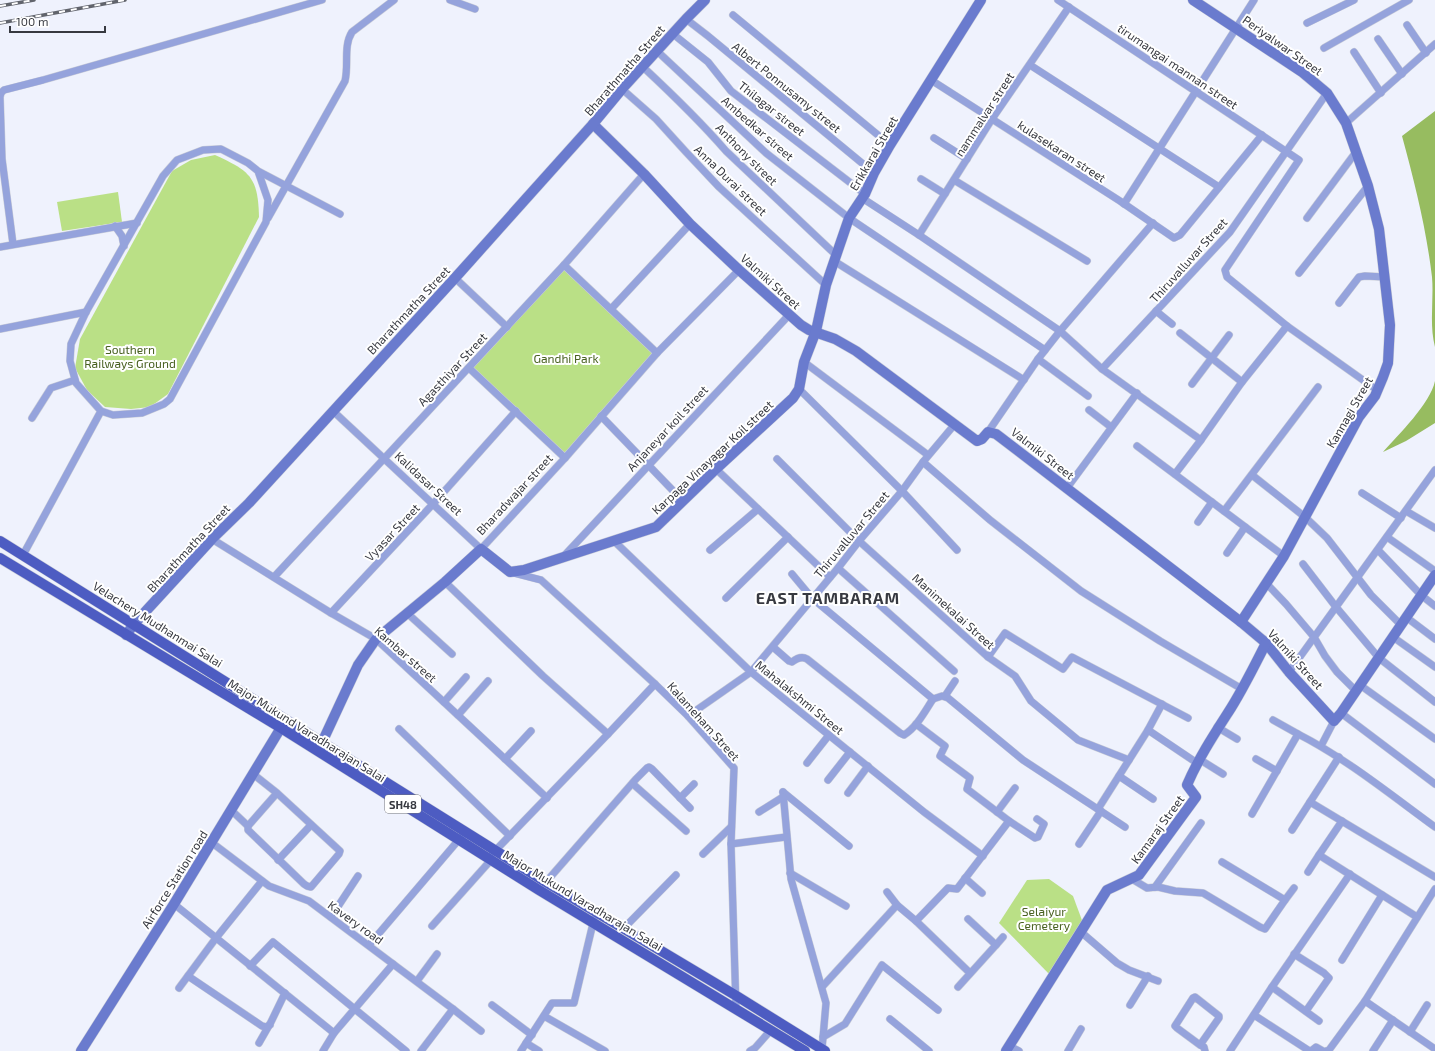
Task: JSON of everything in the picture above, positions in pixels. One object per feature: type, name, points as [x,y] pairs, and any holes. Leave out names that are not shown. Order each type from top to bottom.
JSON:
[{"type":"main road","name":"Velachery Mudhanmai Salai","points":[[0,541],[134,624],[320,747]]},
{"type":"main road","name":"Major Mukund Varadharajan Salai","points":[[0,558],[126,635],[284,723]]},
{"type":"main road","name":"Major Mukund Varadharajan Salai","points":[[320,747],[462,836],[490,859],[736,1008],[771,1030],[792,1048],[805,1051]]},
{"type":"main road","name":"Major Mukund Varadharajan Salai","points":[[462,836],[495,850],[823,1050]]},
{"type":"street","points":[[13,244],[3,189],[0,97],[2,90],[322,0]]},
{"type":"street","points":[[340,214],[287,185],[258,172],[248,163],[221,149],[203,150],[177,160],[163,176],[86,312],[71,344],[70,361],[76,383],[101,410],[113,415],[142,413],[164,404],[170,399],[266,222],[287,185],[345,81],[347,44],[352,32],[394,0]]},
{"type":"street","points":[[450,0],[475,9]]},
{"type":"street","name":"Bharathmatha Street","points":[[126,635],[134,624],[212,539],[249,503],[455,278],[593,124],[622,89],[705,0]]},
{"type":"street","name":"Erikkarai Street","points":[[816,331],[826,285],[849,218],[863,196],[890,145],[981,0]]},
{"type":"street","name":"tirumangai mannan street","points":[[1058,0],[1299,160],[1225,270],[1227,277],[1288,326]]},
{"type":"street","name":"Periyalwar Street","points":[[1193,0],[1302,72],[1327,93],[1346,123]]},
{"type":"street","points":[[1124,204],[1254,0]]},
{"type":"street","points":[[1307,23],[1343,3],[1354,0]]},
{"type":"street","points":[[1324,48],[1409,0]]},
{"type":"street","name":"nammalvar street","points":[[919,235],[992,119],[1069,6]]},
{"type":"street","points":[[733,15],[890,145]]},
{"type":"street","name":"Albert Ponnusamy street","points":[[686,19],[715,41],[874,173]]},
{"type":"street","points":[[1407,25],[1426,53]]},
{"type":"street","name":"Thilagar street","points":[[673,34],[708,62],[731,91],[863,196],[1060,331]]},
{"type":"street","points":[[1378,38],[1402,74]]},
{"type":"street","points":[[1346,123],[1435,44]]},
{"type":"street","name":"Ambedkar street","points":[[657,51],[766,152],[849,218],[1046,350]]},
{"type":"street","points":[[1354,52],[1381,93]]},
{"type":"street","points":[[1030,65],[1219,187],[1262,134]]},
{"type":"street","name":"Anthony street","points":[[643,67],[712,134],[726,151],[836,258],[1024,380]]},
{"type":"street","name":"kulasekaran street","points":[[931,80],[1124,204],[1174,238],[1180,235],[1219,187]]},
{"type":"street","name":"Anna Durai street","points":[[622,89],[656,119],[719,187],[826,285]]},
{"type":"street","name":"Thiruvalluvar Street","points":[[1102,369],[1230,232],[1327,93]]},
{"type":"street","name":"Kannagi Street","points":[[1241,622],[1284,556],[1359,417],[1375,396],[1388,363],[1390,325],[1379,229],[1368,186],[1346,123]]},
{"type":"street","name":"Valmiki Street","points":[[593,124],[644,174],[690,224],[801,325],[809,330],[816,331],[835,339],[856,351],[977,440],[982,439],[988,432],[996,434],[1241,622],[1266,643],[1289,672],[1338,717]]},
{"type":"street","points":[[934,138],[967,159]]},
{"type":"street","points":[[1307,218],[1356,152]]},
{"type":"street","points":[[258,172],[268,200],[266,222]]},
{"type":"street","name":"Agasthiyar Street","points":[[274,577],[564,265],[644,174]]},
{"type":"street","points":[[922,179],[945,194]]},
{"type":"street","points":[[954,180],[1087,260]]},
{"type":"street","points":[[1299,274],[1368,186]]},
{"type":"street","points":[[0,247],[137,223]]},
{"type":"street","points":[[988,432],[1038,359],[1060,331],[1153,223]]},
{"type":"street","points":[[611,309],[690,224]]},
{"type":"street","points":[[115,226],[122,236],[124,246]]},
{"type":"street","points":[[564,265],[657,353]]},
{"type":"street","name":"Bharadwajar street","points":[[320,747],[358,665],[376,638],[445,582],[481,549],[657,353],[739,270]]},
{"type":"street","points":[[1340,303],[1359,277],[1385,277]]},
{"type":"street","points":[[455,278],[507,327]]},
{"type":"street","points":[[1156,311],[1172,324]]},
{"type":"street","points":[[0,329],[86,312]]},
{"type":"street","name":"Anjaneyar koil street","points":[[562,557],[789,315]]},
{"type":"street","points":[[1174,474],[1201,440],[1242,382],[1288,326],[1377,390]]},
{"type":"street","name":"Karpaga Vinayagar Koil street","points":[[510,572],[524,570],[656,527],[716,469],[794,398],[798,389],[804,362],[816,331]]},
{"type":"street","points":[[1060,331],[1102,369],[1201,440]]},
{"type":"street","points":[[1180,333],[1242,382]]},
{"type":"street","points":[[1192,384],[1229,335]]},
{"type":"street","points":[[1038,359],[1088,396]]},
{"type":"street","points":[[804,362],[928,456]]},
{"type":"street","points":[[469,368],[564,458]]},
{"type":"street","points":[[32,418],[51,388],[75,380]]},
{"type":"street","points":[[1224,511],[1318,387]]},
{"type":"street","points":[[798,389],[902,491],[957,550]]},
{"type":"street","points":[[1067,488],[1137,393]]},
{"type":"street","points":[[23,555],[101,410]]},
{"type":"street","points":[[1089,410],[1111,427]]},
{"type":"street","name":"Kalidasar Street","points":[[333,411],[481,549],[510,572]]},
{"type":"street","name":"Vyasar Street","points":[[331,613],[433,504],[516,411]]},
{"type":"street","points":[[601,416],[683,501]]},
{"type":"street","name":"Thiruvalluvar Street","points":[[688,716],[751,672],[902,491],[923,462],[955,424]]},
{"type":"street","points":[[1137,446],[1284,556]]},
{"type":"street","name":"Manimekalai Street","points":[[777,459],[859,541],[988,656],[1015,676],[1031,701],[1078,740],[1129,760]]},
{"type":"street","points":[[923,462],[990,520],[1081,591],[1160,641],[1242,689]]},
{"type":"street","points":[[716,469],[830,577]]},
{"type":"street","points":[[1289,672],[1435,470]]},
{"type":"street","points":[[1252,475],[1305,517],[1327,538],[1371,595],[1404,621],[1435,639]]},
{"type":"street","points":[[1362,493],[1401,518]]},
{"type":"street","points":[[1198,522],[1212,502]]},
{"type":"street","points":[[710,550],[758,509]]},
{"type":"street","points":[[1406,511],[1435,528]]},
{"type":"street","points":[[1226,553],[1245,527]]},
{"type":"street","points":[[726,598],[788,537]]},
{"type":"street","points":[[1387,537],[1435,571]]},
{"type":"street","name":"Kambar street","points":[[212,539],[331,613],[376,638],[547,798]]},
{"type":"street","name":"Mahalakshmi Street","points":[[614,541],[751,672],[924,812],[982,856]]},
{"type":"street","points":[[1378,550],[1421,595],[1435,606]]},
{"type":"street","points":[[1303,564],[1336,607],[1379,658],[1435,702]]},
{"type":"street","points":[[838,568],[954,671]]},
{"type":"street","name":"Kalameham Street","points":[[510,572],[541,580],[688,716],[734,768],[731,844],[736,1008]]},
{"type":"street","points":[[792,574],[812,598],[933,699]]},
{"type":"street","points":[[1321,746],[1338,717],[1435,575]]},
{"type":"street","points":[[445,582],[543,676],[608,734]]},
{"type":"street","points":[[1266,583],[1314,637],[1325,656],[1337,672],[1358,688],[1435,739]]},
{"type":"street","points":[[407,613],[452,654]]},
{"type":"street","points":[[988,656],[1005,633],[1063,669],[1072,657],[1188,718]]},
{"type":"street","points":[[1393,637],[1435,667]]},
{"type":"street","name":"Kamaraj Street","points":[[1008,1049],[1107,890],[1139,875],[1196,797],[1187,785],[1198,761],[1242,689],[1266,643]]},
{"type":"street","points":[[773,647],[789,661],[792,662],[798,658],[804,657],[807,659],[904,735],[916,724],[933,699],[944,696],[955,681]]},
{"type":"street","points":[[444,702],[466,677]]},
{"type":"street","points":[[458,715],[488,681]]},
{"type":"street","points":[[432,926],[490,859],[495,850],[547,798],[655,684]]},
{"type":"street","points":[[944,696],[1023,760],[1125,827]]},
{"type":"street","points":[[1079,844],[1148,730],[1162,704]]},
{"type":"street","points":[[1338,717],[1435,784]]},
{"type":"street","points":[[1273,720],[1339,757],[1435,827]]},
{"type":"street","name":"Airforce Station road","points":[[81,1051],[174,904],[284,723]]},
{"type":"street","points":[[916,724],[945,745],[946,747],[940,756],[969,777],[970,780],[967,788],[997,812],[1031,837],[1036,838],[1044,826],[1043,823],[1037,819]]},
{"type":"street","points":[[1217,728],[1237,739]]},
{"type":"street","points":[[399,729],[510,836]]},
{"type":"street","points":[[1148,730],[1198,761],[1223,774]]},
{"type":"street","points":[[505,759],[531,731]]},
{"type":"street","points":[[1252,814],[1298,734]]},
{"type":"street","points":[[807,763],[829,735]]},
{"type":"street","points":[[828,780],[850,752]]},
{"type":"street","points":[[1292,830],[1339,757]]},
{"type":"street","points":[[1256,759],[1277,771]]},
{"type":"street","points":[[848,793],[868,766]]},
{"type":"street","points":[[546,882],[647,768],[651,768],[690,808]]},
{"type":"street","points":[[231,810],[248,826],[248,830],[278,860],[307,886],[311,887],[339,854],[340,851],[253,774]]},
{"type":"street","points":[[1119,776],[1153,799]]},
{"type":"street","points":[[633,784],[686,831]]},
{"type":"street","points":[[680,798],[694,784]]},
{"type":"street","points":[[997,812],[1015,788]]},
{"type":"street","points":[[248,826],[277,794]]},
{"type":"street","points":[[759,812],[783,794]]},
{"type":"street","points":[[783,794],[790,876],[826,1003],[823,1050]]},
{"type":"street","points":[[783,794],[849,846]]},
{"type":"street","points":[[1310,802],[1435,877]]},
{"type":"street","points":[[1308,872],[1342,820]]},
{"type":"street","points":[[916,921],[948,888],[957,889],[1009,821]]},
{"type":"street","points":[[1154,887],[1201,823]]},
{"type":"street","points":[[278,860],[311,825]]},
{"type":"street","points":[[703,854],[732,827]]},
{"type":"street","points":[[369,945],[462,836]]},
{"type":"street","points":[[731,844],[786,837]]},
{"type":"street","name":"Kavery road","points":[[211,842],[269,886],[308,901],[417,981],[481,1031]]},
{"type":"street","points":[[1319,855],[1417,917]]},
{"type":"street","points":[[1222,862],[1285,900]]},
{"type":"street","points":[[1230,1051],[1294,954],[1350,874]]},
{"type":"street","points":[[624,928],[676,875]]},
{"type":"street","points":[[331,918],[358,876]]},
{"type":"street","points":[[790,876],[846,906]]},
{"type":"street","points":[[965,878],[982,893]]},
{"type":"street","points":[[1132,879],[1147,888],[1154,887],[1175,891],[1203,892],[1262,928],[1267,927],[1294,888]]},
{"type":"street","points":[[179,988],[216,938],[262,881]]},
{"type":"street","points":[[1326,1051],[1330,1050],[1365,1001],[1435,889]]},
{"type":"street","points":[[887,892],[897,905],[916,921],[970,973]]},
{"type":"street","points":[[1342,960],[1382,895]]},
{"type":"street","points":[[174,904],[334,1033]]},
{"type":"street","points":[[822,988],[897,905]]},
{"type":"street","points":[[521,1051],[552,1004],[574,1003],[592,922],[597,913]]},
{"type":"street","points":[[968,919],[996,945]]},
{"type":"street","points":[[1081,932],[1117,964],[1129,970],[1158,980]]},
{"type":"street","points":[[958,987],[1003,937]]},
{"type":"street","points":[[250,966],[272,942],[406,1051]]},
{"type":"street","points":[[417,981],[437,954]]},
{"type":"street","points":[[1294,954],[1324,973],[1328,978],[1306,1011]]},
{"type":"street","points":[[323,1051],[334,1033],[393,964]]},
{"type":"street","points":[[823,1037],[845,1024],[882,965],[938,1010]]},
{"type":"street","points":[[188,976],[262,1026],[266,1027],[270,1025]]},
{"type":"street","points":[[1130,1005],[1148,976]]},
{"type":"street","points":[[1272,987],[1318,1021]]},
{"type":"street","points":[[260,1043],[285,993]]},
{"type":"street","points":[[1195,997],[1219,1016],[1202,1048],[1176,1026],[1195,997]]},
{"type":"street","points":[[1365,1001],[1410,1032],[1434,1046]]},
{"type":"street","points":[[492,1005],[532,1035]]},
{"type":"street","points":[[1410,1032],[1427,1005]]},
{"type":"street","points":[[421,1051],[453,1009]]},
{"type":"street","points":[[1254,1015],[1308,1050],[1311,1051],[1316,1047],[1323,1051]]},
{"type":"street","points":[[544,1016],[604,1051]]},
{"type":"street","points":[[890,1019],[929,1051]]},
{"type":"street","points":[[1373,1051],[1393,1020]]},
{"type":"street","points":[[1068,1051],[1081,1028]]},
{"type":"street","points":[[750,1051],[755,1048],[771,1030]]},
{"type":"street","points":[[526,1043],[539,1051]]},
{"type":"street","points":[[1008,1049],[1019,1051]]},
{"type":"green space","name":"Southern Railways Ground","points":[[215,155],[244,171],[250,177],[257,193],[259,217],[168,394],[150,407],[131,409],[105,407],[87,390],[75,368],[80,339],[172,171],[191,160]]},
{"type":"green space","points":[[118,192],[122,222],[62,231],[57,202]]},
{"type":"green space","name":"Gandhi Park","points":[[562,268],[656,352],[565,458],[469,368]]},
{"type":"green space","name":"Selaiyur Cemetery","points":[[1049,879],[1073,896],[1083,923],[1051,976],[999,923],[1027,880]]},
{"type":"shaded area","points":[[1435,111],[1435,347],[1432,330],[1432,277],[1430,259],[1420,206],[1402,136]]},
{"type":"shaded area","points":[[1435,381],[1435,423],[1406,441],[1383,452],[1421,409],[1432,390]]},
{"type":"railway","points":[[0,6],[34,0]]},
{"type":"railway","points":[[0,23],[125,0]]},
{"type":"district","name":"EAST TAMBARAM","points":[[828,597]]}]
